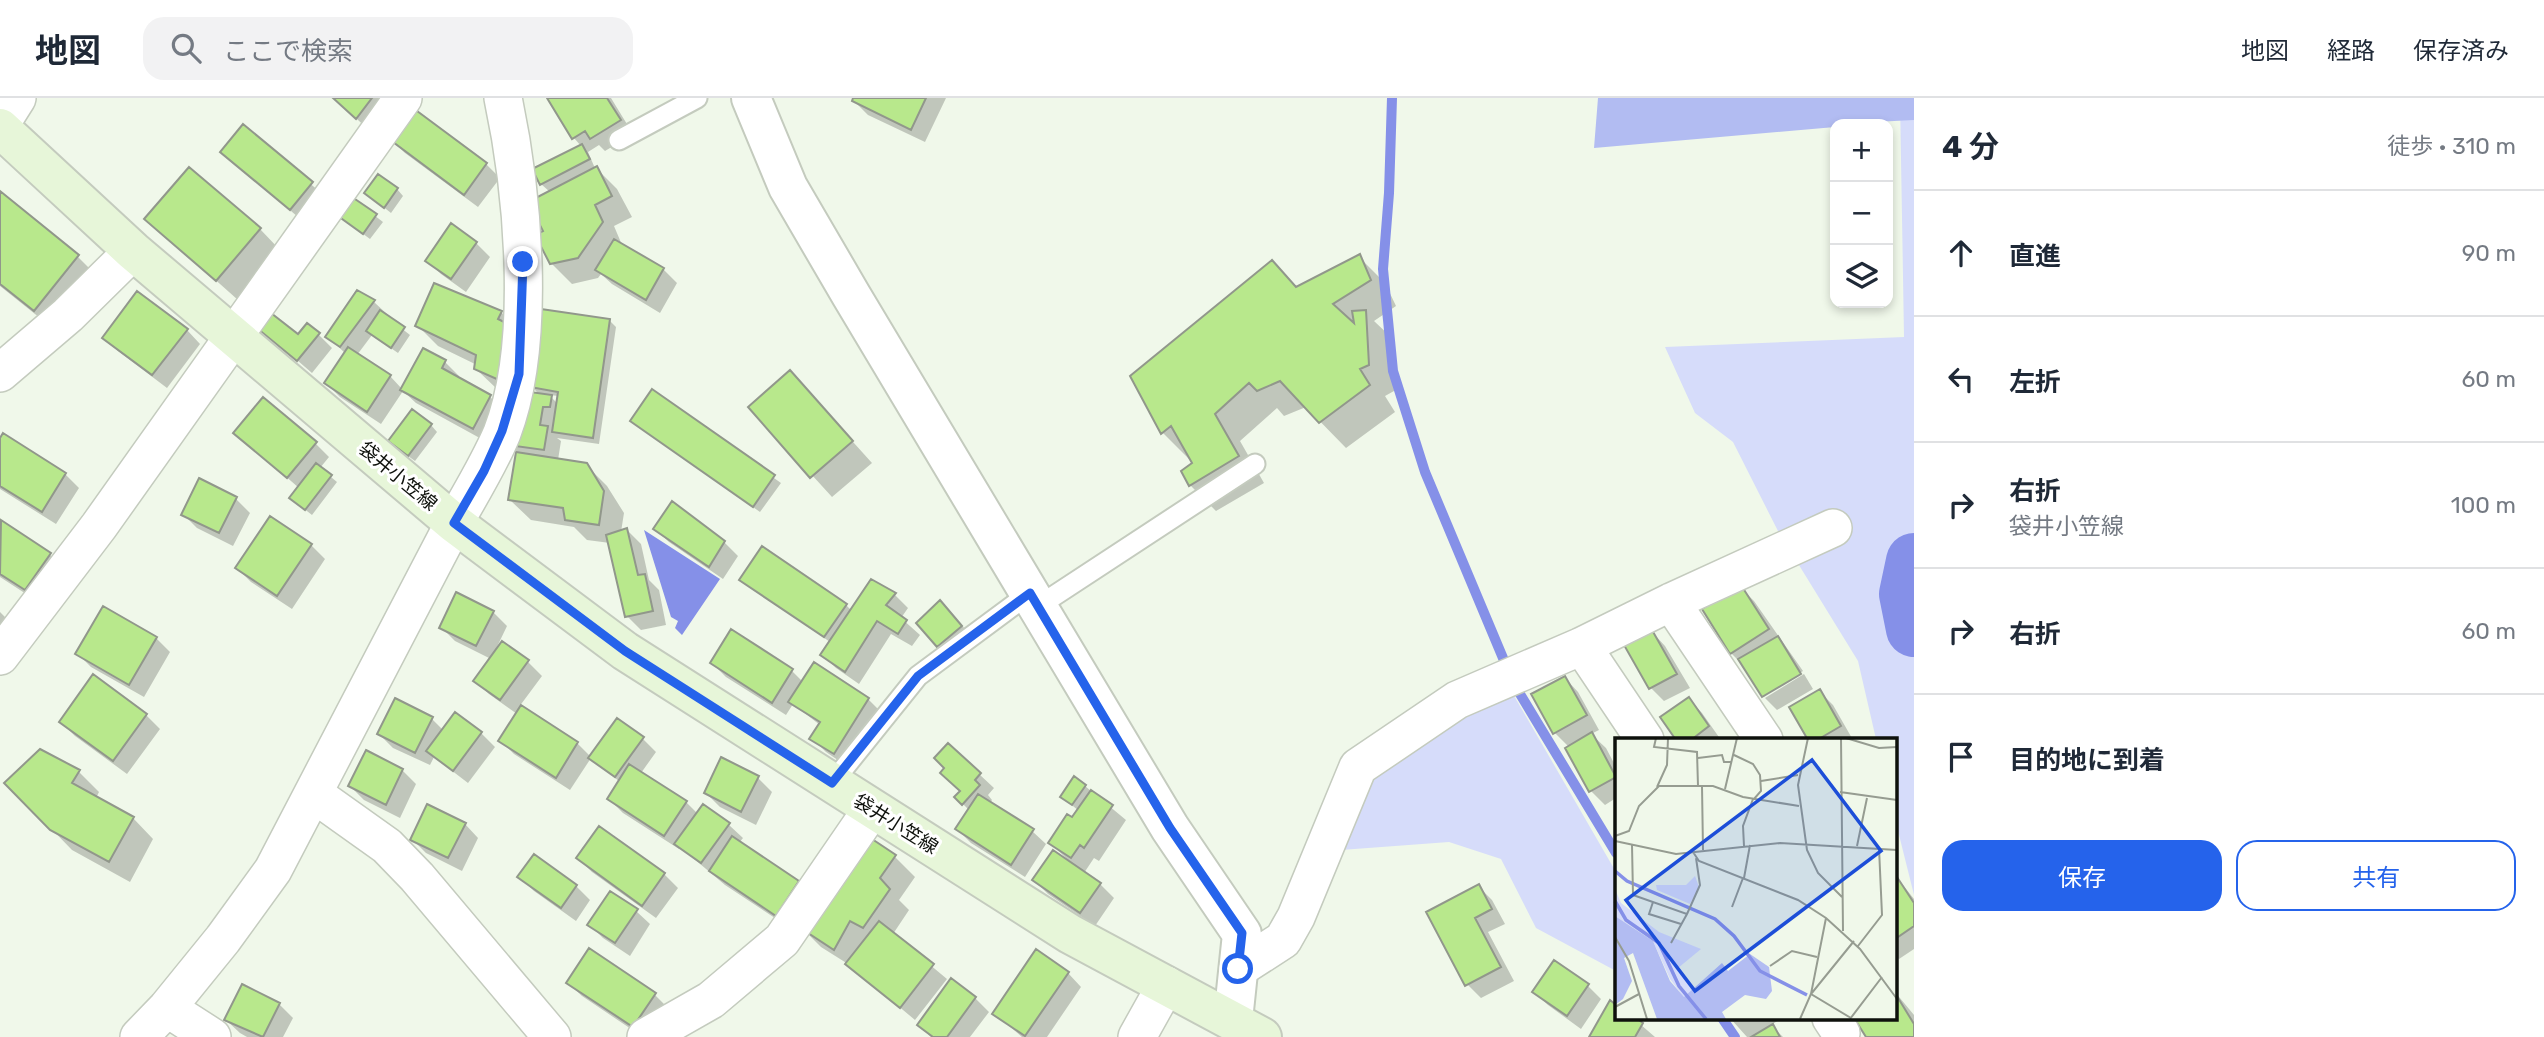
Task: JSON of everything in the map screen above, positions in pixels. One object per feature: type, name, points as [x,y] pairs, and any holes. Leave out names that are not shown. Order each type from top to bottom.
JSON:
[{"type":"main road","name":"袋井小笠線","points":[[0,127],[132,250],[454,523],[625,651],[1070,934],[1248,1028]]},
{"type":"street","points":[[0,127],[17,98]]},
{"type":"street","points":[[0,656],[99,526],[402,98]]},
{"type":"street","points":[[139,1037],[167,1008],[223,939],[273,870],[454,523],[484,471],[502,431],[519,374],[523,262],[512,140],[503,98]]},
{"type":"street","points":[[751,98],[788,187],[1170,828],[1242,933],[1238,969],[1248,1028]]},
{"type":"street","points":[[0,373],[68,315],[132,250]]},
{"type":"street","points":[[1238,969],[1283,940],[1296,918],[1358,767],[1457,700],[1582,646],[1833,528]]},
{"type":"street","points":[[1671,602],[1763,738]]},
{"type":"street","points":[[1582,646],[1644,738]]},
{"type":"street","points":[[314,794],[387,846],[417,877],[552,1037]]},
{"type":"street","points":[[646,1037],[710,1000],[782,940],[872,809]]},
{"type":"street","points":[[1138,1037],[1166,985]]},
{"type":"street","points":[[167,1008],[212,1037]]},
{"type":"street","points":[[1832,1020],[1841,1033],[1840,1037]]},
{"type":"lane","points":[[619,141],[697,98]]},
{"type":"lane","points":[[832,783],[918,676],[1034,600],[1255,464]]},
{"type":"shaded area","points":[[1598,98],[1914,98],[1914,120],[1830,119],[1830,127],[1594,148]]},
{"type":"shaded area","points":[[1900,98],[1914,98],[1914,895],[1896,823],[1896,738],[1876,738],[1858,661],[1778,531],[1733,442],[1695,413],[1665,347],[1904,337]]},
{"type":"shaded area","points":[[1513,694],[1615,870],[1615,970],[1536,928],[1501,859],[1449,842],[1341,850],[1373,757]]},
{"type":"water","points":[[644,530],[720,579],[682,635],[675,628],[678,621],[671,617]]},
{"type":"building","points":[[333,98],[372,98],[356,119]]},
{"type":"building","points":[[547,98],[607,98],[621,120],[590,139],[585,131],[572,139]]},
{"type":"building","points":[[853,98],[926,98],[911,130],[852,101]]},
{"type":"building","points":[[413,108],[487,163],[464,195],[389,139]]},
{"type":"building","points":[[243,124],[313,182],[290,210],[220,152]]},
{"type":"building","points":[[582,144],[590,159],[540,185],[532,169]]},
{"type":"building","points":[[597,166],[612,196],[595,205],[603,222],[578,258],[550,264],[535,235],[543,231],[528,202]]},
{"type":"building","points":[[189,167],[261,228],[216,281],[144,219]]},
{"type":"building","points":[[378,174],[398,188],[384,208],[364,193]]},
{"type":"building","points":[[0,191],[79,255],[34,311],[0,284]]},
{"type":"building","points":[[352,197],[377,214],[363,234],[338,216]]},
{"type":"building","points":[[451,223],[477,242],[451,279],[425,261]]},
{"type":"building","points":[[614,239],[664,268],[646,300],[595,270]]},
{"type":"building","points":[[1360,254],[1371,280],[1333,304],[1354,323],[1352,311],[1366,310],[1369,365],[1360,369],[1370,385],[1319,423],[1280,381],[1257,391],[1249,383],[1215,414],[1239,456],[1189,486],[1181,471],[1192,463],[1171,426],[1161,434],[1130,376],[1272,260],[1296,287]]},
{"type":"building","points":[[434,283],[502,311],[498,319],[508,324],[499,380],[474,369],[476,355],[415,326]]},
{"type":"building","points":[[357,290],[375,300],[340,347],[325,337]]},
{"type":"building","points":[[137,291],[188,329],[152,375],[102,338]]},
{"type":"building","points":[[541,309],[610,319],[593,438],[552,432],[558,392],[530,387]]},
{"type":"building","points":[[380,310],[405,327],[391,348],[366,331]]},
{"type":"building","points":[[271,313],[298,334],[307,323],[320,333],[297,361],[258,329]]},
{"type":"building","points":[[348,347],[391,375],[367,412],[324,383]]},
{"type":"building","points":[[423,348],[446,360],[442,368],[491,395],[473,429],[400,390]]},
{"type":"building","points":[[790,370],[853,441],[810,478],[748,407]]},
{"type":"building","points":[[652,389],[775,475],[753,507],[630,421]]},
{"type":"building","points":[[516,390],[552,395],[550,407],[543,407],[540,425],[548,426],[544,450],[508,445]]},
{"type":"building","points":[[263,397],[317,442],[287,478],[233,433]]},
{"type":"building","points":[[412,409],[432,424],[408,456],[388,441]]},
{"type":"building","points":[[3,433],[66,473],[42,512],[0,486],[0,438]]},
{"type":"building","points":[[516,452],[587,463],[604,491],[599,525],[565,520],[563,508],[508,500]]},
{"type":"building","points":[[316,463],[332,475],[305,510],[289,498]]},
{"type":"building","points":[[199,478],[237,497],[219,533],[181,515]]},
{"type":"building","points":[[672,501],[725,541],[709,567],[653,529]]},
{"type":"building","points":[[270,516],[312,544],[277,596],[235,568]]},
{"type":"building","points":[[1,520],[51,553],[25,590],[0,574]]},
{"type":"building","points":[[627,528],[638,575],[645,574],[653,611],[625,617],[606,535]]},
{"type":"building","points":[[762,546],[847,604],[824,637],[739,580]]},
{"type":"building","points":[[871,579],[896,593],[886,605],[907,620],[898,634],[877,621],[845,672],[820,655]]},
{"type":"building","points":[[1741,585],[1769,629],[1730,654],[1702,609]]},
{"type":"building","points":[[456,592],[494,611],[476,646],[439,628]]},
{"type":"building","points":[[940,600],[962,626],[937,647],[916,623]]},
{"type":"building","points":[[103,606],[157,637],[129,685],[75,654]]},
{"type":"building","points":[[731,629],[793,669],[772,703],[710,663]]},
{"type":"building","points":[[1652,630],[1677,674],[1649,689],[1624,645]]},
{"type":"building","points":[[1778,636],[1801,674],[1762,697],[1738,659]]},
{"type":"building","points":[[502,641],[529,660],[500,700],[473,681]]},
{"type":"building","points":[[814,662],[869,698],[834,754],[809,739],[820,722],[788,702]]},
{"type":"building","points":[[93,674],[147,714],[113,761],[59,722]]},
{"type":"building","points":[[1565,676],[1587,715],[1553,734],[1531,694]]},
{"type":"building","points":[[1820,689],[1841,726],[1820,738],[1807,738],[1789,707]]},
{"type":"building","points":[[1689,697],[1709,726],[1694,738],[1675,738],[1660,717]]},
{"type":"building","points":[[395,698],[433,717],[415,753],[377,734]]},
{"type":"building","points":[[521,705],[578,742],[556,778],[498,741]]},
{"type":"building","points":[[455,712],[482,732],[453,771],[426,751]]},
{"type":"building","points":[[617,718],[644,737],[615,777],[588,758]]},
{"type":"building","points":[[1592,732],[1615,778],[1589,792],[1565,748]]},
{"type":"building","points":[[948,743],[981,773],[975,780],[980,785],[962,805],[954,797],[960,791],[940,773],[944,768],[934,758]]},
{"type":"building","points":[[40,749],[80,770],[72,783],[134,817],[109,862],[50,830],[4,783]]},
{"type":"building","points":[[366,750],[403,769],[386,805],[348,786]]},
{"type":"building","points":[[721,757],[759,776],[741,812],[704,793]]},
{"type":"building","points":[[629,764],[687,801],[664,836],[607,799]]},
{"type":"building","points":[[1074,776],[1086,785],[1072,805],[1060,797]]},
{"type":"building","points":[[1091,790],[1113,805],[1084,848],[1080,845],[1071,858],[1048,843],[1067,814],[1072,817]]},
{"type":"building","points":[[978,794],[1034,829],[1011,865],[955,829]]},
{"type":"building","points":[[427,804],[466,823],[448,858],[410,840]]},
{"type":"building","points":[[703,804],[730,823],[701,863],[674,844]]},
{"type":"building","points":[[599,826],[665,873],[642,906],[576,858]]},
{"type":"building","points":[[863,833],[896,855],[880,878],[890,889],[863,928],[850,921],[834,950],[799,927]]},
{"type":"building","points":[[732,836],[799,881],[776,916],[709,871]]},
{"type":"building","points":[[1053,850],[1101,883],[1080,913],[1032,880]]},
{"type":"building","points":[[534,854],[577,885],[561,908],[517,877]]},
{"type":"building","points":[[1896,876],[1914,903],[1914,926],[1896,938]]},
{"type":"building","points":[[1479,884],[1492,909],[1475,918],[1501,967],[1465,986],[1426,912]]},
{"type":"building","points":[[610,891],[638,909],[615,943],[587,925]]},
{"type":"building","points":[[879,921],[934,964],[900,1008],[845,964]]},
{"type":"building","points":[[589,948],[656,993],[633,1027],[566,983]]},
{"type":"building","points":[[1036,949],[1069,972],[1025,1036],[992,1014]]},
{"type":"building","points":[[1554,960],[1589,984],[1567,1016],[1532,992]]},
{"type":"building","points":[[951,978],[976,997],[947,1037],[933,1037],[917,1025]]},
{"type":"building","points":[[242,984],[280,1003],[263,1037],[224,1020]]},
{"type":"building","points":[[1896,995],[1914,1024],[1914,1037],[1866,1037],[1855,1020],[1896,1020]]},
{"type":"building","points":[[1610,1000],[1615,1004],[1615,1020],[1639,1020],[1643,1023],[1635,1037],[1589,1037]]},
{"type":"building","points":[[1773,1024],[1780,1037],[1751,1037]]},
{"type":"waterway","points":[[1392,98],[1383,269],[1393,371],[1425,472],[1508,670]]},
{"type":"waterway","points":[[1914,561],[1907,594],[1914,629]]},
{"type":"waterway","points":[[1514,684],[1615,851]]},
{"type":"waterway","points":[[1723,1020],[1735,1037]]},
{"type":"route","points":[[523,262],[519,374],[502,431],[484,471],[454,523],[625,651],[832,783],[918,676],[1030,593],[1170,828],[1242,933],[1238,969]]}]
